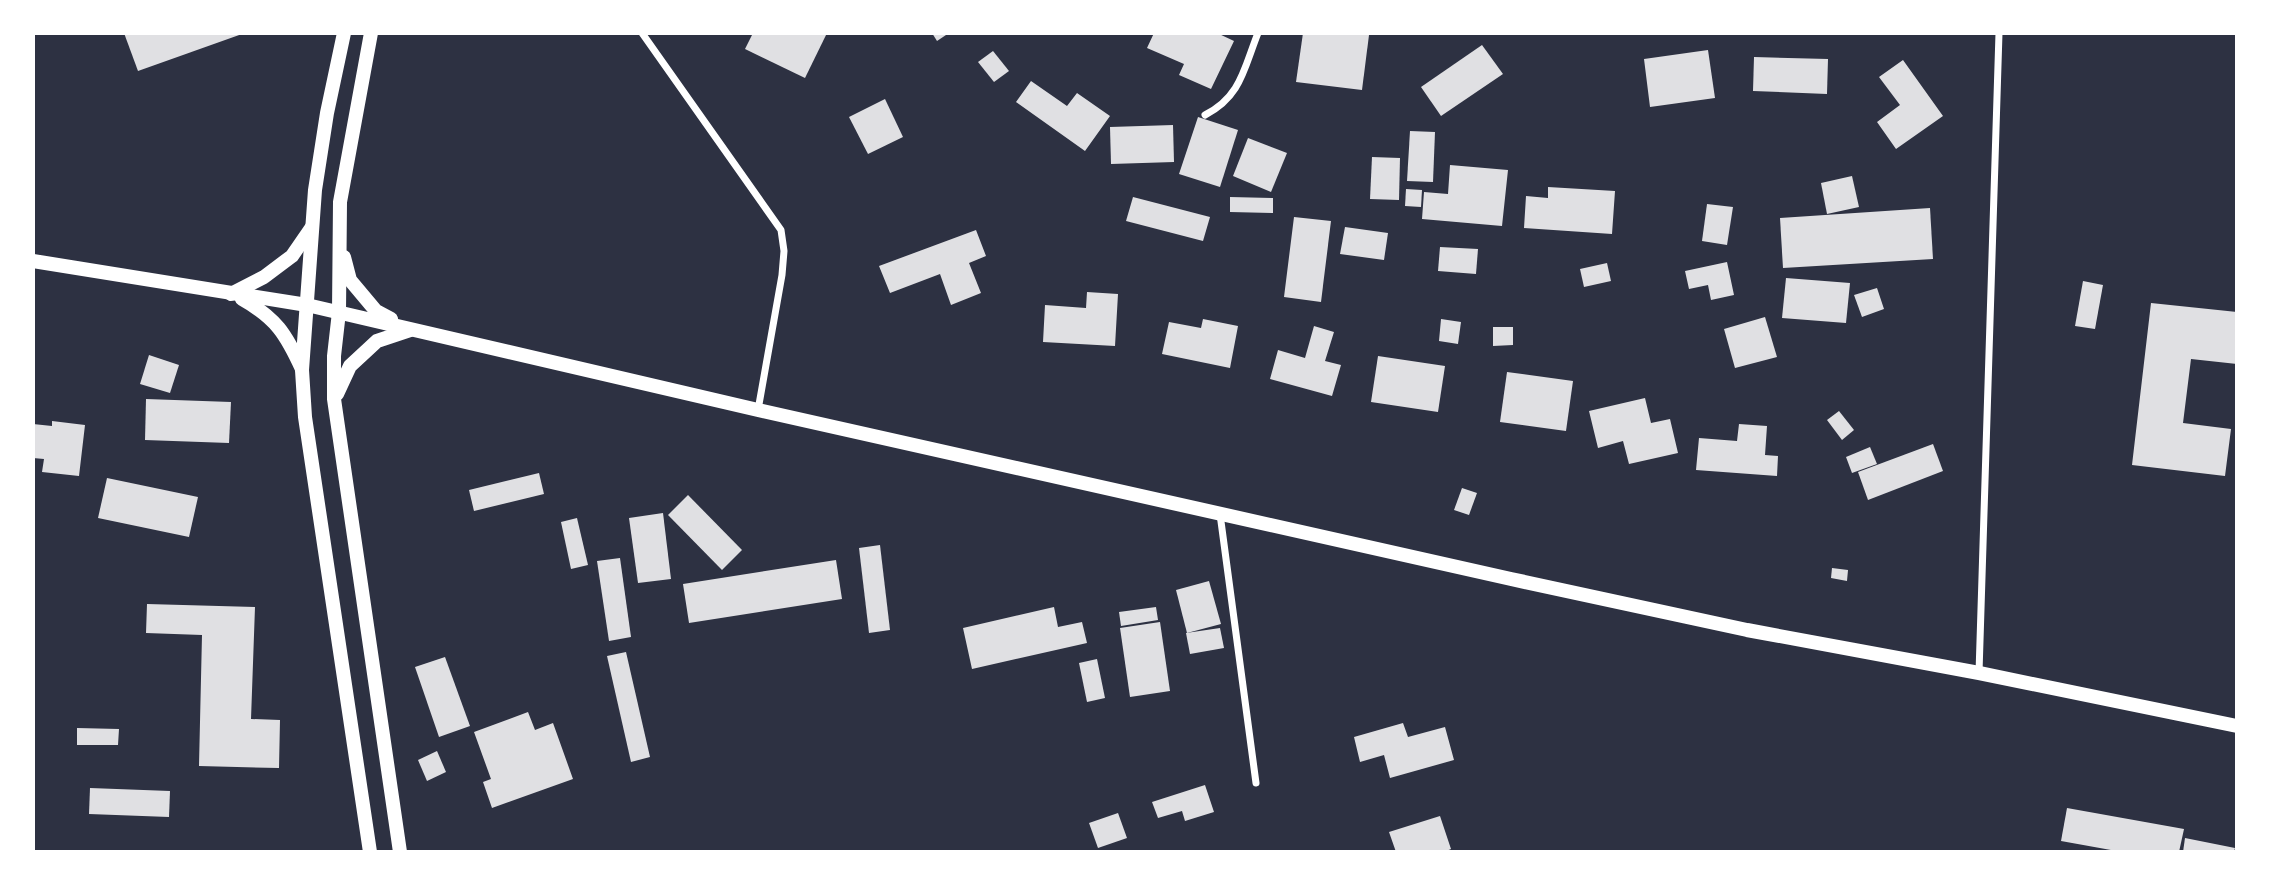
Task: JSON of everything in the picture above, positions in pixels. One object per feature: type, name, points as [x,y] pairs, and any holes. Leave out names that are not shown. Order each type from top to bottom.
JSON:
[{"type":"main road","points":[[344,33],[327,113],[316,190],[302,370],[305,417],[370,852]]},
{"type":"main road","points":[[371,33],[340,202],[339,312],[334,356],[334,399],[400,852]]},
{"type":"main road","points":[[231,294],[264,277],[292,256],[313,226]]},
{"type":"main road","points":[[340,241],[350,280],[376,311],[411,329]]},
{"type":"main road","points":[[33,261],[307,305],[758,410],[1747,630],[1979,673],[2237,726]]},
{"type":"main road","points":[[231,294],[263,311],[288,337],[302,370]]},
{"type":"main road","points":[[334,399],[350,366],[368,349],[377,341],[411,329]]},
{"type":"street","points":[[642,33],[781,230],[784,251],[782,275],[758,410]]},
{"type":"street","points":[[1205,115],[1229,99],[1236,89],[1258,33]]},
{"type":"street","points":[[1979,673],[1999,33]]},
{"type":"street","points":[[1220,514],[1256,783]]},
{"type":"building","points":[[124,33],[242,33],[242,34],[138,71]]},
{"type":"building","points":[[753,33],[827,33],[805,78],[745,49]]},
{"type":"building","points":[[932,33],[949,33],[937,41]]},
{"type":"building","points":[[1154,33],[1217,33],[1234,41],[1211,89],[1179,75],[1184,64],[1147,48]]},
{"type":"building","points":[[1303,33],[1369,35],[1362,90],[1296,82]]},
{"type":"building","points":[[1482,45],[1503,74],[1441,116],[1421,87]]},
{"type":"building","points":[[1708,50],[1715,98],[1650,107],[1644,59]]},
{"type":"building","points":[[993,51],[1009,71],[994,82],[978,62]]},
{"type":"building","points":[[1754,57],[1828,59],[1827,94],[1753,91]]},
{"type":"building","points":[[1903,60],[1943,116],[1896,149],[1877,122],[1900,105],[1879,77]]},
{"type":"building","points":[[1031,81],[1067,106],[1077,93],[1110,116],[1085,151],[1016,102]]},
{"type":"building","points":[[885,99],[903,137],[868,154],[849,117]]},
{"type":"building","points":[[1198,117],[1238,130],[1220,187],[1179,174]]},
{"type":"building","points":[[1173,125],[1174,162],[1111,164],[1110,127]]},
{"type":"building","points":[[1410,131],[1435,132],[1433,182],[1407,181]]},
{"type":"building","points":[[1248,138],[1287,153],[1271,192],[1233,176]]},
{"type":"building","points":[[1372,157],[1400,158],[1399,200],[1370,199]]},
{"type":"building","points":[[1450,165],[1508,170],[1502,226],[1422,219],[1424,192],[1448,194]]},
{"type":"building","points":[[1852,176],[1859,207],[1827,214],[1821,183]]},
{"type":"building","points":[[1548,187],[1615,191],[1612,234],[1524,228],[1526,196],[1548,198]]},
{"type":"building","points":[[1406,189],[1422,190],[1421,207],[1405,206]]},
{"type":"building","points":[[1133,197],[1210,217],[1203,241],[1126,221]]},
{"type":"building","points":[[1230,197],[1273,198],[1273,213],[1230,212]]},
{"type":"building","points":[[1707,204],[1733,207],[1727,245],[1702,241]]},
{"type":"building","points":[[1930,208],[1933,259],[1783,268],[1780,218]]},
{"type":"building","points":[[1294,217],[1331,221],[1321,302],[1284,297]]},
{"type":"building","points":[[1345,227],[1388,233],[1384,260],[1340,254]]},
{"type":"building","points":[[976,230],[986,256],[969,263],[981,293],[951,305],[940,274],[890,293],[879,266]]},
{"type":"building","points":[[1440,247],[1478,249],[1476,274],[1438,271]]},
{"type":"building","points":[[1727,262],[1734,295],[1711,300],[1708,285],[1689,289],[1685,271]]},
{"type":"building","points":[[1607,263],[1611,281],[1584,287],[1580,269]]},
{"type":"building","points":[[1786,278],[1850,283],[1846,323],[1782,318]]},
{"type":"building","points":[[2083,281],[2103,285],[2095,329],[2075,326]]},
{"type":"building","points":[[1877,288],[1884,309],[1862,317],[1854,295]]},
{"type":"building","points":[[1087,292],[1118,294],[1115,346],[1043,342],[1045,305],[1086,308]]},
{"type":"building","points":[[2151,303],[2237,312],[2237,364],[2191,359],[2183,423],[2231,429],[2225,476],[2132,465]]},
{"type":"building","points":[[1765,317],[1777,357],[1735,368],[1724,329]]},
{"type":"building","points":[[1203,319],[1238,326],[1230,368],[1162,354],[1169,322],[1201,328]]},
{"type":"building","points":[[1441,319],[1461,322],[1458,344],[1439,341]]},
{"type":"building","points":[[1314,326],[1334,332],[1325,361],[1341,365],[1332,396],[1270,379],[1278,350],[1305,358]]},
{"type":"building","points":[[1493,327],[1513,327],[1513,345],[1493,346]]},
{"type":"building","points":[[149,355],[179,365],[170,393],[140,384]]},
{"type":"building","points":[[1378,356],[1445,366],[1438,412],[1371,402]]},
{"type":"building","points":[[1507,372],[1573,381],[1566,431],[1500,422]]},
{"type":"building","points":[[1645,398],[1651,423],[1670,419],[1678,453],[1629,464],[1623,441],[1598,448],[1589,411]]},
{"type":"building","points":[[146,399],[231,402],[229,443],[145,440]]},
{"type":"building","points":[[1839,411],[1854,430],[1842,440],[1827,420]]},
{"type":"building","points":[[52,421],[85,425],[79,476],[42,472],[44,459],[33,458],[33,424],[52,426]]},
{"type":"building","points":[[1739,424],[1767,426],[1765,455],[1778,456],[1777,476],[1696,470],[1699,438],[1737,441]]},
{"type":"building","points":[[1933,444],[1943,471],[1868,500],[1858,472]]},
{"type":"building","points":[[1870,447],[1877,464],[1852,473],[1846,457]]},
{"type":"building","points":[[539,473],[544,494],[474,511],[469,490]]},
{"type":"building","points":[[107,478],[198,497],[189,537],[98,518]]},
{"type":"building","points":[[1462,488],[1477,493],[1469,515],[1454,510]]},
{"type":"building","points":[[688,495],[742,550],[722,570],[668,515]]},
{"type":"building","points":[[663,513],[671,579],[638,583],[629,518]]},
{"type":"building","points":[[577,518],[588,565],[571,569],[561,522]]},
{"type":"building","points":[[880,545],[890,630],[869,633],[859,548]]},
{"type":"building","points":[[620,558],[631,637],[609,641],[597,561]]},
{"type":"building","points":[[836,560],[842,599],[689,623],[683,584]]},
{"type":"building","points":[[1832,568],[1848,570],[1847,581],[1831,578]]},
{"type":"building","points":[[1209,581],[1221,624],[1187,633],[1176,590]]},
{"type":"building","points":[[147,604],[255,607],[251,719],[280,720],[279,768],[199,766],[202,635],[146,633]]},
{"type":"building","points":[[1054,607],[1058,627],[1082,622],[1087,643],[972,669],[963,628]]},
{"type":"building","points":[[1156,607],[1158,620],[1121,626],[1119,612]]},
{"type":"building","points":[[1160,622],[1170,691],[1130,697],[1120,628]]},
{"type":"building","points":[[1220,628],[1224,648],[1190,654],[1186,633]]},
{"type":"building","points":[[626,652],[650,757],[631,762],[607,656]]},
{"type":"building","points":[[445,657],[470,726],[439,737],[415,667]]},
{"type":"building","points":[[1097,659],[1105,698],[1087,702],[1079,663]]},
{"type":"building","points":[[528,712],[535,730],[553,723],[573,779],[492,808],[483,782],[491,779],[474,732]]},
{"type":"building","points":[[1403,723],[1408,737],[1445,727],[1454,760],[1390,778],[1384,755],[1360,762],[1354,737]]},
{"type":"building","points":[[77,728],[119,729],[118,745],[77,745]]},
{"type":"building","points":[[437,751],[446,772],[427,781],[418,760]]},
{"type":"building","points":[[1205,785],[1214,812],[1185,821],[1182,811],[1158,818],[1152,802]]},
{"type":"building","points":[[90,788],[170,791],[169,817],[89,814]]},
{"type":"building","points":[[2067,808],[2184,829],[2179,852],[2122,852],[2061,841]]},
{"type":"building","points":[[1118,813],[1127,838],[1098,848],[1089,823]]},
{"type":"building","points":[[1440,816],[1451,849],[1444,852],[1396,852],[1389,832]]},
{"type":"building","points":[[2185,838],[2235,848],[2234,852],[2183,852]]}]
